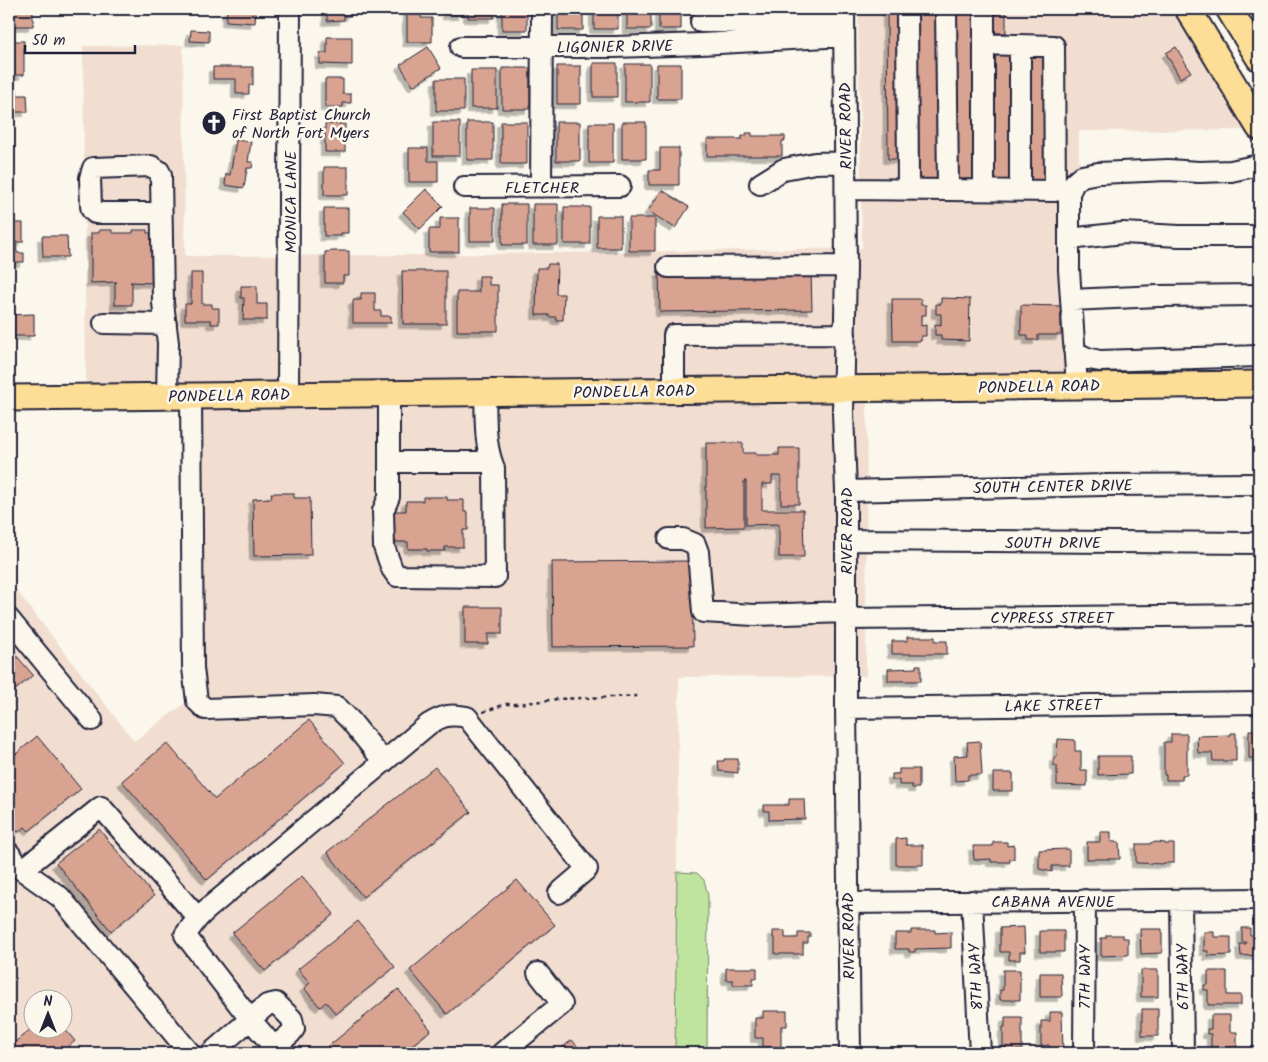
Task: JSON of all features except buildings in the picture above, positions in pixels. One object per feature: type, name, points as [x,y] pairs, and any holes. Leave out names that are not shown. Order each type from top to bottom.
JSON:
[{"type":"main road","points":[[1188,9],[1259,127]]},
{"type":"main road","points":[[1229,9],[1259,58]]},
{"type":"main road","name":"PONDELLA ROAD","points":[[9,398],[1259,384]]},
{"type":"street","name":"MONICA LANE","points":[[288,394],[290,9]]},
{"type":"street","points":[[541,187],[542,9]]},
{"type":"street","points":[[907,9],[908,189]]},
{"type":"street","points":[[946,9],[948,189]]},
{"type":"street","points":[[984,9],[984,190]]},
{"type":"street","points":[[701,15],[701,44]]},
{"type":"street","name":"LIGONIER DRIVE","points":[[701,15],[769,31]]},
{"type":"street","name":"LIGONIER DRIVE","points":[[461,47],[701,44],[769,31],[844,23]]},
{"type":"street","name":"RIVER ROAD","points":[[844,23],[846,266],[843,413],[846,491],[847,903],[850,1053]]},
{"type":"street","points":[[846,189],[1055,191],[1054,46],[984,44]]},
{"type":"street","points":[[1020,45],[1020,190]]},
{"type":"street","points":[[760,184],[784,169],[815,163],[845,162]]},
{"type":"street","points":[[1077,386],[1069,239],[1069,193],[1074,183],[1082,176],[1098,173],[1168,170],[1198,172],[1231,171],[1258,168]]},
{"type":"street","name":"FLETCHER","points":[[464,187],[620,186]]},
{"type":"street","points":[[161,212],[163,303],[168,343],[167,396]]},
{"type":"street","points":[[1069,239],[1123,233],[1179,236],[1259,236]]},
{"type":"street","points":[[668,267],[846,266]]},
{"type":"street","points":[[1071,300],[1158,296],[1259,295]]},
{"type":"street","points":[[104,323],[166,324]]},
{"type":"street","points":[[674,390],[674,335],[845,334]]},
{"type":"street","points":[[1074,350],[1090,360],[1259,356]]},
{"type":"street","points":[[389,394],[390,497],[383,511],[384,547],[392,568],[397,576],[495,577],[494,468],[488,452],[486,438],[485,392]]},
{"type":"street","points":[[191,396],[193,668],[197,701],[205,709],[314,705],[337,707],[384,762]]},
{"type":"street","points":[[389,462],[491,462]]},
{"type":"street","name":"SOUTH CENTER DRIVE","points":[[846,491],[1103,484],[1259,484]]},
{"type":"street","name":"CYPRESS STREET","points":[[669,539],[695,544],[698,552],[703,612],[754,615],[1259,615]]},
{"type":"street","name":"SOUTH DRIVE","points":[[846,540],[1259,543]]},
{"type":"street","points":[[9,619],[92,720]]},
{"type":"street","name":"LAKE STREET","points":[[846,708],[1259,703]]},
{"type":"street","points":[[211,1053],[250,1019],[267,1005],[276,1003],[292,1019],[294,1028],[273,1051],[250,1019],[185,935],[198,918],[429,724],[442,717],[454,714],[467,717],[587,869],[559,892]]},
{"type":"street","points":[[22,870],[101,807],[198,918]]},
{"type":"street","points":[[9,853],[22,870],[60,897],[190,1053]]},
{"type":"street","name":"CABANA AVENUE","points":[[847,903],[1259,899]]},
{"type":"street","name":"7TH WAY","points":[[1084,1053],[1085,900]]},
{"type":"street","name":"6TH WAY","points":[[1181,900],[1183,1053]]},
{"type":"street","name":"8TH WAY","points":[[972,901],[980,1053]]},
{"type":"street","points":[[502,1053],[562,1004],[538,973]]},
{"type":"path","points":[[467,717],[506,704],[557,699],[640,696]]},
{"type":"shaded area","points":[[858,9],[1175,9],[1250,130],[1079,131],[1079,377],[86,388],[83,46],[183,45],[185,256],[414,255],[862,248]]},
{"type":"shaded area","points":[[867,397],[866,676],[679,677],[675,1053],[9,1053],[9,581],[134,741],[189,700],[181,404]]},
{"type":"green space","points":[[677,872],[697,873],[704,880],[708,895],[707,1053],[675,1053]]},
{"type":"place","name":"First Baptist Church of North Fort Myers","points":[[214,123]]}]
